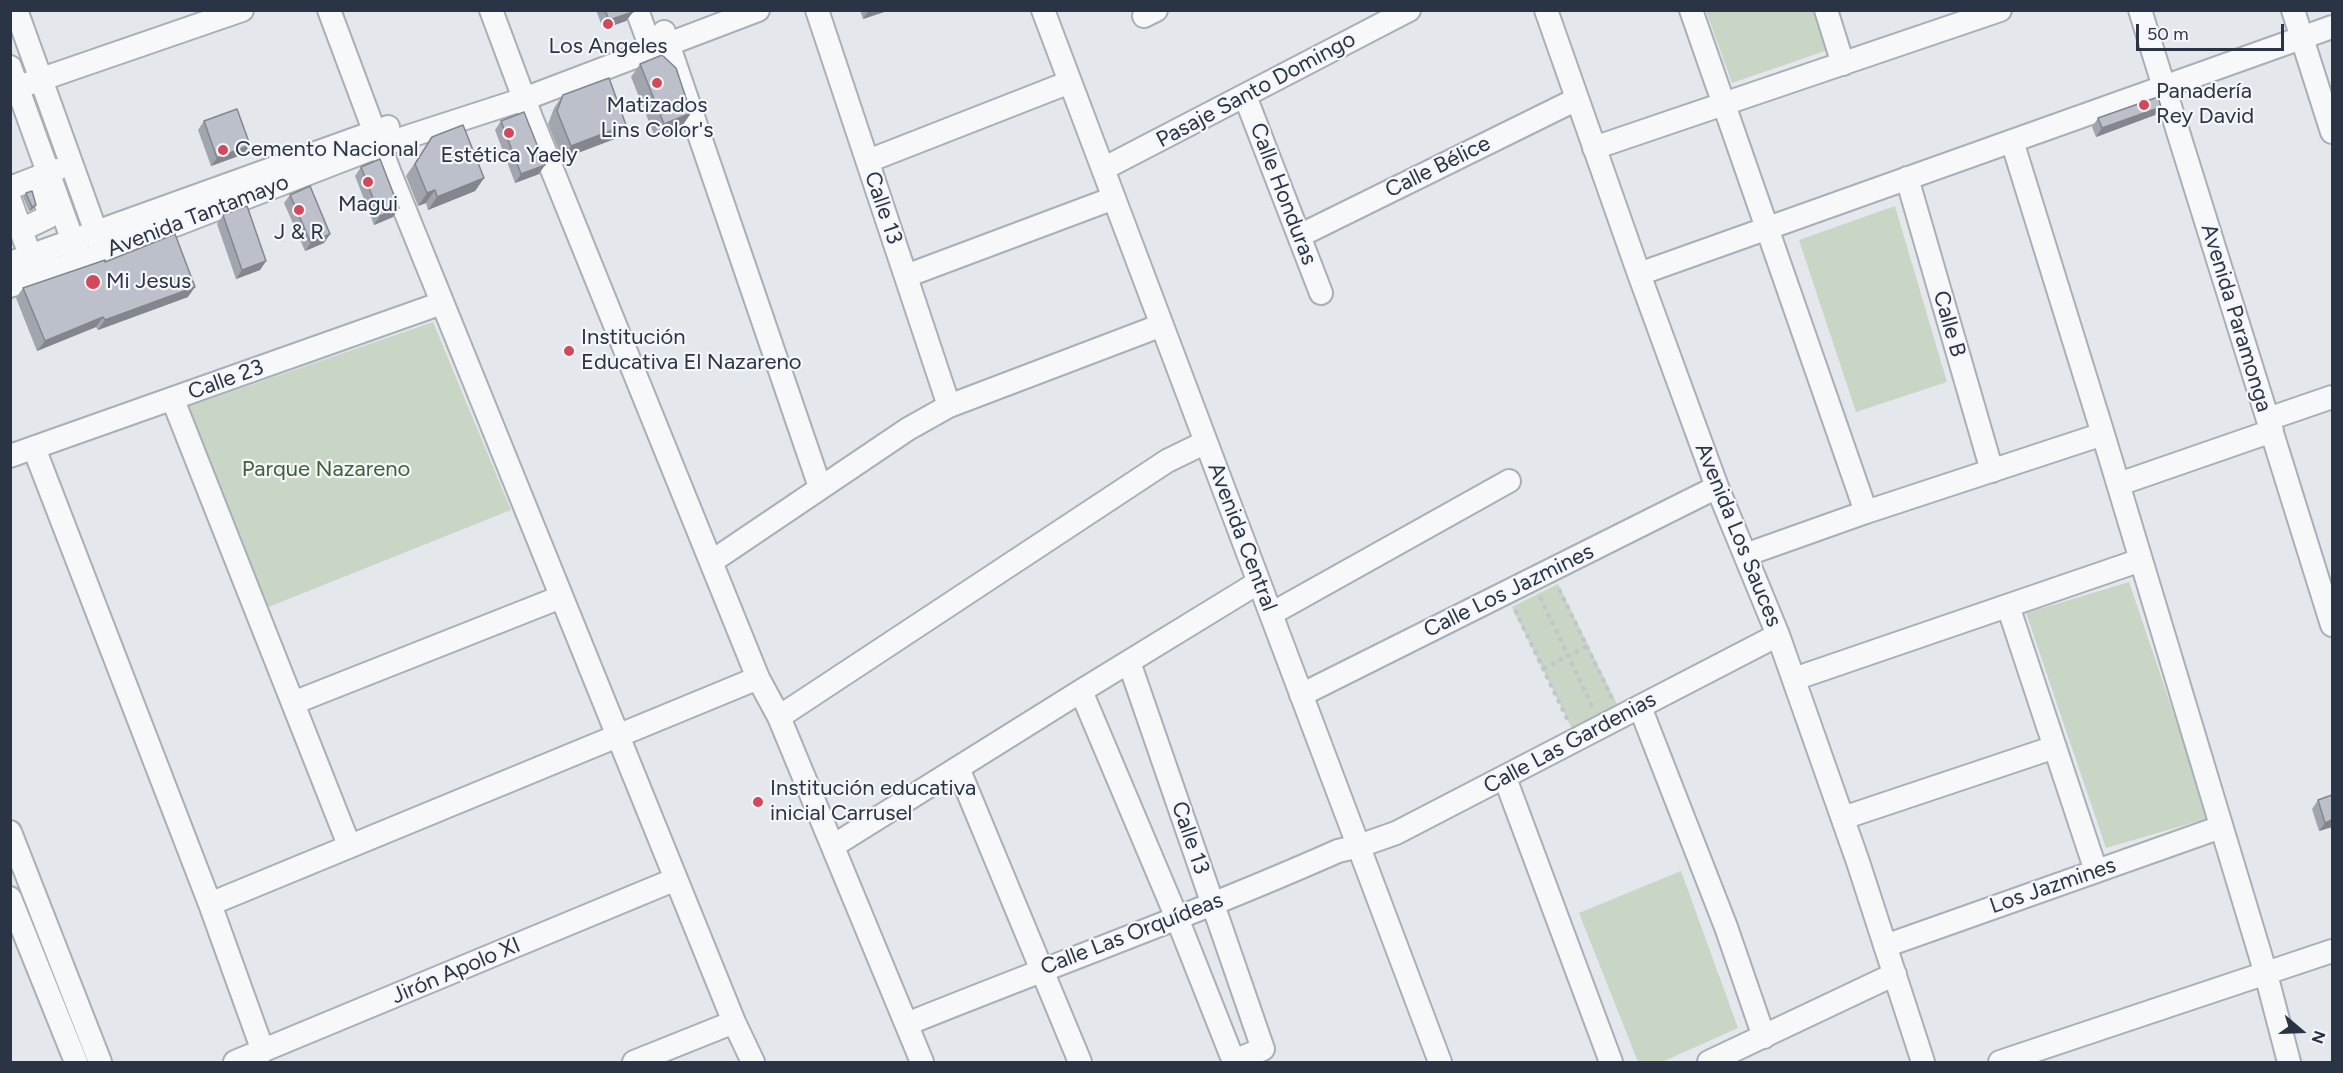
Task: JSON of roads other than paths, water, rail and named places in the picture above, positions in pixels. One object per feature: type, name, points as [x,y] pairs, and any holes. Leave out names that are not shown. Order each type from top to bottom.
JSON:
[{"type":"street","points":[[16,10],[100,243]]},
{"type":"street","points":[[77,251],[43,174],[13,81],[41,79],[211,16],[242,10]]},
{"type":"street","points":[[328,10],[376,139],[442,303],[734,1022],[753,1062]]},
{"type":"street","points":[[491,10],[521,92],[758,678],[779,717],[922,1062]]},
{"type":"street","points":[[637,10],[658,42],[705,147],[820,487]]},
{"type":"street","name":"Avenida Tantamayo","points":[[658,42],[718,10]]},
{"type":"street","name":"Avenida Tantamayo","points":[[10,286],[77,251],[376,139],[521,92],[658,42],[758,10]]},
{"type":"street","name":"Calle 13","points":[[817,10],[949,406]]},
{"type":"street","name":"Avenida Central","points":[[1043,10],[1440,1062]]},
{"type":"street","name":"Avenida Los Sauces","points":[[1546,10],[1717,487],[1794,679],[1843,818],[1923,1062]]},
{"type":"street","points":[[1691,10],[1866,512]]},
{"type":"street","points":[[1826,10],[1843,64]]},
{"type":"street","points":[[1594,148],[1843,64],[1976,14],[2000,10]]},
{"type":"street","name":"Avenida Paramonga","points":[[2140,10],[2332,625]]},
{"type":"street","points":[[2293,10],[2332,132]]},
{"type":"street","name":"Pasaje Santo Domingo","points":[[1103,170],[1399,13]]},
{"type":"street","points":[[1639,274],[2332,27]]},
{"type":"street","points":[[868,161],[1070,82]]},
{"type":"street","name":"Calle Honduras","points":[[1245,96],[1321,293]]},
{"type":"street","name":"Calle Bélice","points":[[1299,236],[1577,99]]},
{"type":"street","points":[[2012,141],[2119,484],[2266,974],[2289,1062]]},
{"type":"street","points":[[10,188],[43,174],[72,166]]},
{"type":"street","points":[[21,230],[48,218],[43,174]]},
{"type":"street","name":"Calle B","points":[[1906,178],[1992,471]]},
{"type":"street","points":[[906,276],[1114,198]]},
{"type":"street","points":[[10,200],[21,230],[20,260]]},
{"type":"street","name":"Avenida Tantamayo","points":[[20,260],[77,251]]},
{"type":"street","name":"Calle 23","points":[[10,456],[442,303]]},
{"type":"street","points":[[711,562],[908,429],[949,406],[1162,325]]},
{"type":"street","points":[[2119,484],[2270,425],[2332,397]]},
{"type":"street","points":[[173,400],[349,845]]},
{"type":"street","points":[[1745,555],[1866,512],[2103,434]]},
{"type":"street","points":[[779,717],[1167,460],[1206,442]]},
{"type":"street","points":[[34,448],[210,904],[263,1051]]},
{"type":"street","points":[[1271,614],[1509,481]]},
{"type":"street","name":"Calle Los Jazmines","points":[[1301,694],[1717,487]]},
{"type":"street","points":[[1794,679],[2141,560]]},
{"type":"street","points":[[833,846],[1259,582]]},
{"type":"street","points":[[293,703],[561,597]]},
{"type":"street","points":[[2008,606],[2096,871]]},
{"type":"street","name":"Calle Las Gardenias","points":[[1359,846],[1396,833],[1778,635]]},
{"type":"street","name":"Calle 13","points":[[1081,691],[1177,918],[1234,1062],[1263,1049],[1129,662]]},
{"type":"street","points":[[210,904],[758,678]]},
{"type":"street","points":[[1640,707],[1726,927],[1764,1037]]},
{"type":"street","points":[[1843,818],[2055,747]]},
{"type":"street","points":[[958,768],[1080,1062]]},
{"type":"street","points":[[1504,778],[1611,1062]]},
{"type":"street","name":"Los Jazmines","points":[[1885,946],[2221,827]]},
{"type":"street","points":[[10,832],[100,1062]]},
{"type":"street","name":"Calle Las Orquídeas","points":[[906,1024],[1041,969],[1213,904],[1338,851],[1359,846]]},
{"type":"street","name":"Jirón Apolo XI","points":[[235,1062],[676,879]]},
{"type":"street","points":[[10,898],[76,1062]]},
{"type":"street","points":[[2000,1062],[2332,951]]},
{"type":"street","points":[[1709,1062],[1895,974]]},
{"type":"street","points":[[634,1062],[734,1022]]},
{"type":"place","name":"Los Angeles","points":[[608,24]]},
{"type":"place","name":"Matizados Lins Color's","points":[[657,83]]},
{"type":"place","name":"Panadería Rey David","points":[[2144,105]]},
{"type":"place","name":"Estética Yaely","points":[[509,133]]},
{"type":"place","name":"Cemento Nacional","points":[[223,150]]},
{"type":"place","name":"Magui","points":[[368,182]]},
{"type":"place","name":"J & R","points":[[299,210]]},
{"type":"place","name":"Mi Jesus","points":[[93,282]]},
{"type":"place","name":"Institución Educativa El Nazareno","points":[[569,351]]},
{"type":"place","name":"Institución educativa inicial Carrusel","points":[[758,802]]},
{"type":"park label","name":"Parque Nazareno","points":[[326,470]]}]
